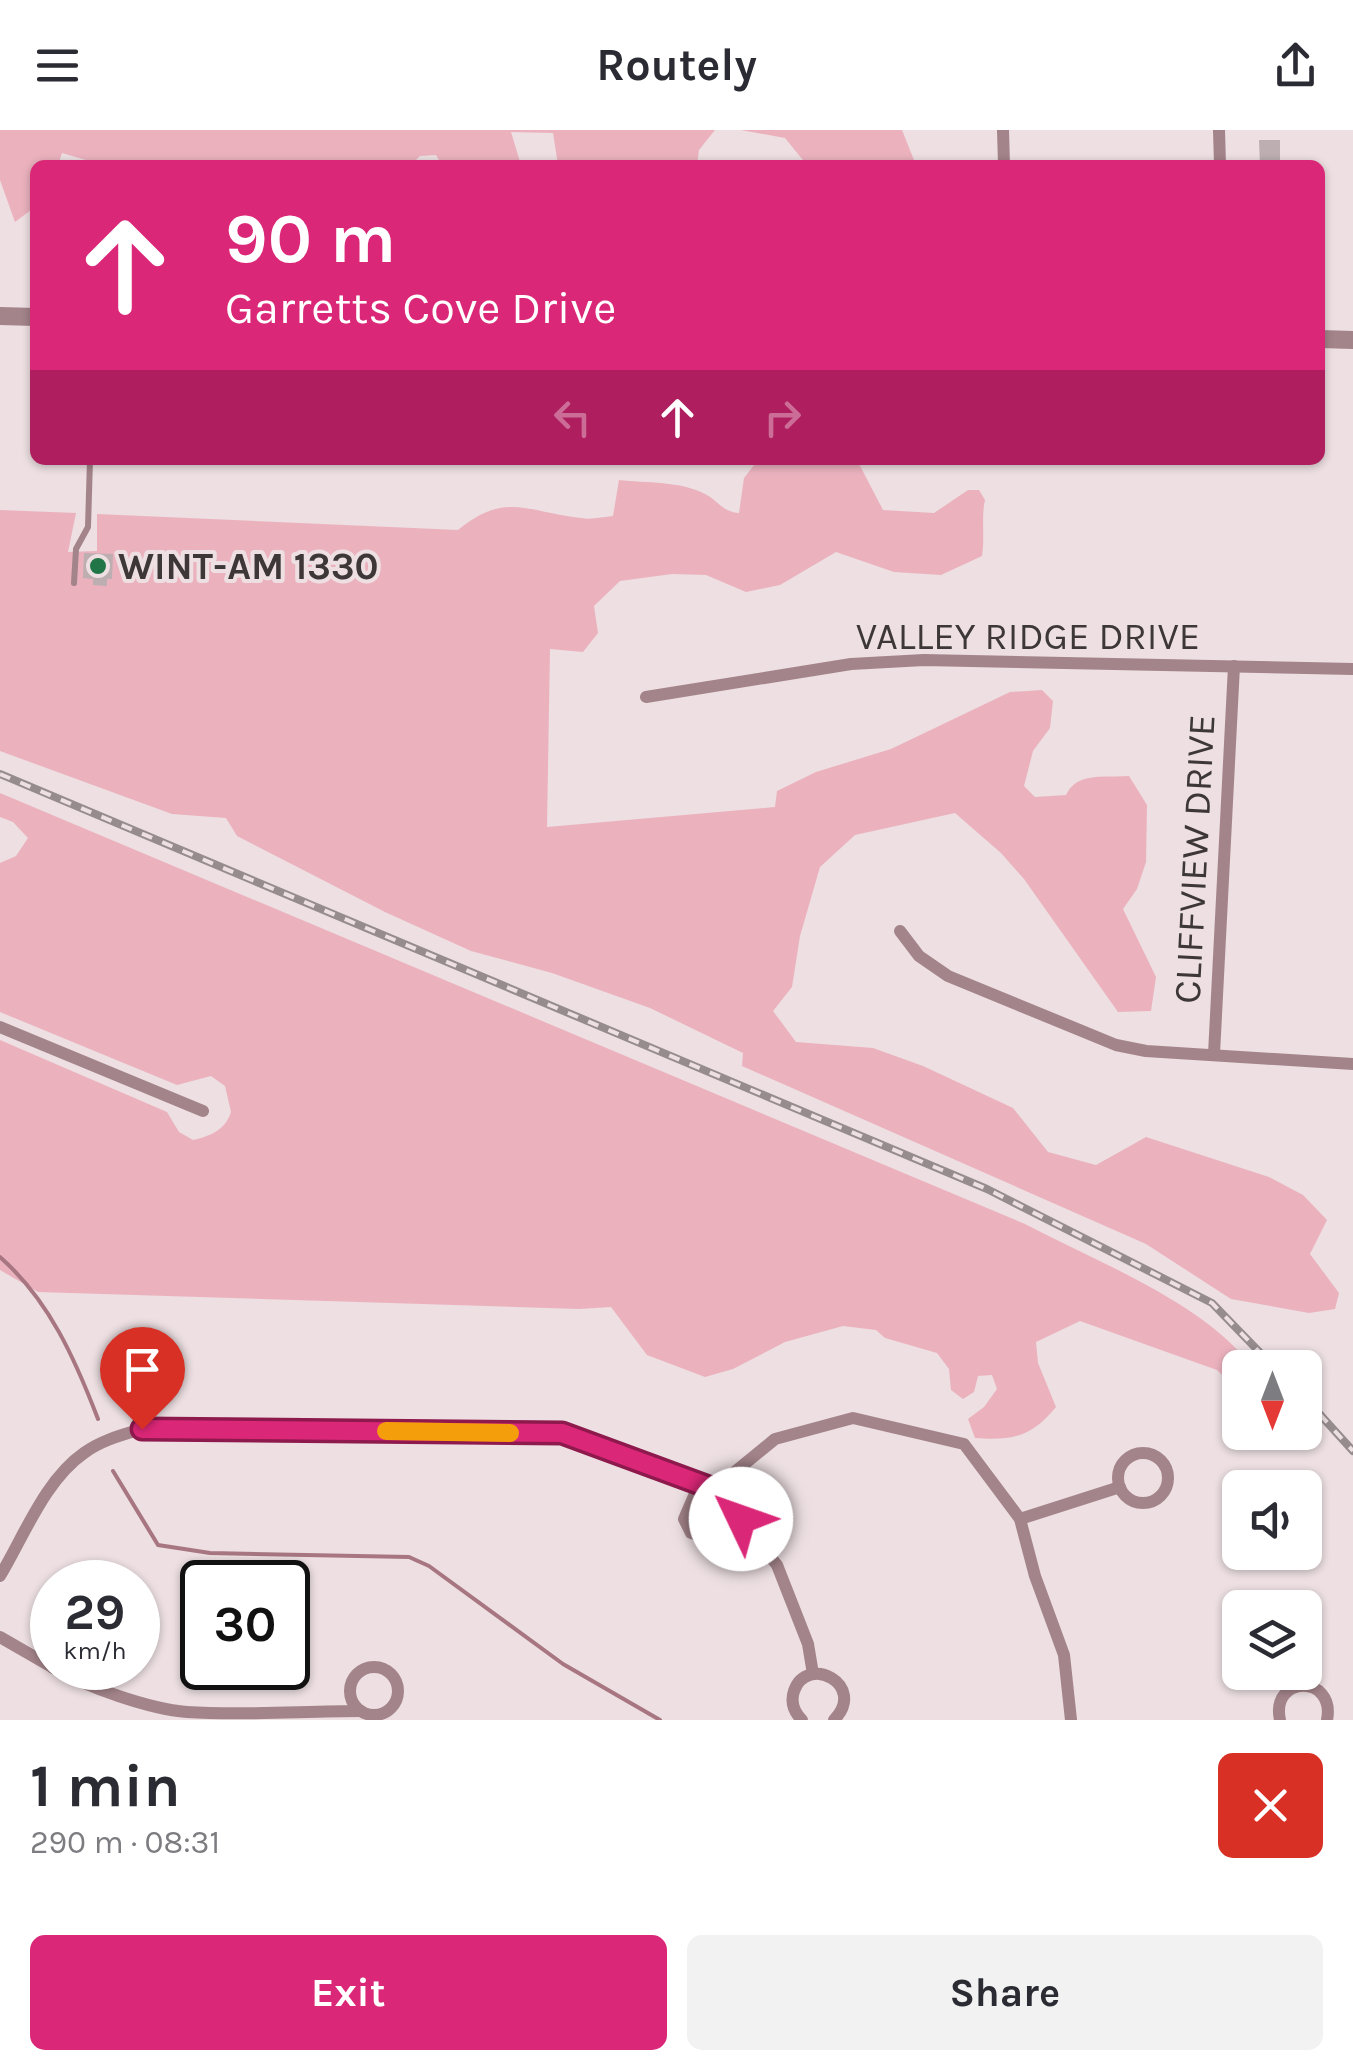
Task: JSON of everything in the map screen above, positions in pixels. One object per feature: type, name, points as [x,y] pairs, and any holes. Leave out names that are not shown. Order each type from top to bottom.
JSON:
[{"type":"street","points":[[1003,130],[1004,160]]},
{"type":"street","points":[[1219,130],[1220,160]]},
{"type":"street","points":[[0,316],[30,317]]},
{"type":"street","points":[[1325,340],[1353,340]]},
{"type":"street","name":"VALLEY RIDGE DRIVE","points":[[646,697],[852,664],[924,660],[1353,668]]},
{"type":"street","name":"CLIFFVIEW DRIVE","points":[[1214,1054],[1234,666]]},
{"type":"street","points":[[900,932],[920,956],[948,976],[1116,1045],[1146,1051],[1353,1064]]},
{"type":"street","points":[[0,1026],[203,1111]]},
{"type":"street","points":[[714,1489],[775,1439],[852,1418],[964,1444],[1020,1520],[1035,1576],[1064,1654],[1071,1720]]},
{"type":"street","points":[[0,1576],[56,1480],[82,1454],[106,1440],[142,1429],[562,1433],[714,1489],[777,1565],[808,1644],[814,1674]]},
{"type":"street","points":[[699,1484],[684,1518],[691,1533],[718,1535],[741,1519]]},
{"type":"street","points":[[1020,1520],[1120,1487]]},
{"type":"street","points":[[0,1637],[30,1654]]},
{"type":"street","points":[[802,1720],[795,1712],[792,1696],[799,1682],[814,1674],[831,1677],[842,1690],[843,1707],[834,1720]]},
{"type":"street","points":[[1280,1720],[1278,1706],[1282,1698],[1302,1686],[1310,1686],[1324,1696],[1329,1711],[1327,1720]]},
{"type":"street","points":[[109,1690],[186,1712],[360,1711]]},
{"type":"lane","points":[[74,583],[76,549],[88,527],[90,465]]},
{"type":"shaded area","points":[[0,130],[715,130],[699,150],[698,160],[557,160],[553,133],[511,132],[519,160],[439,160],[436,155],[416,160],[86,160],[62,153],[60,160],[30,160],[30,211],[15,222],[0,180]]},
{"type":"shaded area","points":[[741,130],[902,130],[914,160],[803,160],[785,138]]},
{"type":"shaded area","points":[[754,465],[860,465],[883,510],[934,513],[968,490],[979,490],[985,500],[982,556],[941,575],[894,572],[836,552],[780,585],[746,592],[706,575],[672,574],[620,581],[594,606],[598,633],[583,652],[550,649],[547,827],[775,807],[777,791],[816,772],[891,749],[1010,692],[1042,690],[1053,701],[1050,728],[1033,751],[1024,786],[1035,797],[1066,795],[1085,779],[1129,776],[1147,805],[1146,862],[1137,889],[1123,909],[1156,977],[1151,1011],[1118,1012],[1024,879],[955,813],[855,835],[820,867],[800,936],[792,987],[773,1011],[796,1042],[873,1048],[923,1066],[1013,1108],[1048,1152],[1096,1165],[1146,1137],[1269,1177],[1303,1195],[1327,1220],[1310,1254],[1339,1293],[1335,1309],[1309,1313],[1231,1299],[1146,1244],[742,1066],[743,1053],[650,1008],[552,973],[471,951],[385,912],[237,836],[226,818],[172,814],[0,751],[0,510],[76,513],[68,552],[97,551],[97,514],[458,530],[475,518],[505,507],[585,519],[613,516],[619,480],[685,487],[739,513],[744,478]]},
{"type":"shaded area","points":[[0,793],[1025,1224],[1178,1303],[1237,1350],[1222,1350],[1222,1375],[1080,1321],[1036,1342],[1038,1363],[1056,1407],[1039,1424],[1021,1434],[975,1438],[968,1419],[984,1407],[997,1389],[992,1375],[978,1376],[974,1392],[963,1399],[951,1390],[949,1369],[937,1353],[885,1338],[876,1330],[843,1326],[785,1342],[733,1369],[705,1377],[647,1355],[611,1307],[38,1292],[0,1270],[0,1040],[167,1112],[179,1132],[193,1140],[217,1131],[231,1112],[225,1086],[211,1076],[177,1085],[0,1012],[0,863],[16,856],[28,838],[13,822],[0,817]]},
{"type":"building","points":[[1259,140],[1280,140],[1280,160],[1260,160]]},
{"type":"building","name":"WINT-AM 1330","points":[[84,553],[113,554],[112,579],[107,579],[107,586],[93,585],[93,579],[83,578]]},
{"type":"waterway","points":[[0,1257],[46,1311],[70,1353],[98,1419]]},
{"type":"waterway","points":[[113,1471],[158,1545],[210,1553],[409,1557],[429,1566],[563,1664],[660,1720]]},
{"type":"railway","points":[[0,774],[987,1189],[1212,1303],[1258,1350]]},
{"type":"railway","points":[[1322,1417],[1353,1451]]},
{"type":"slow traffic","points":[[386,1431],[510,1433]]},
{"type":"place","name":"WINT-AM 1330","points":[[98,566]]},
{"type":"route","points":[[142,1429],[562,1433],[714,1489],[741,1519]]}]
